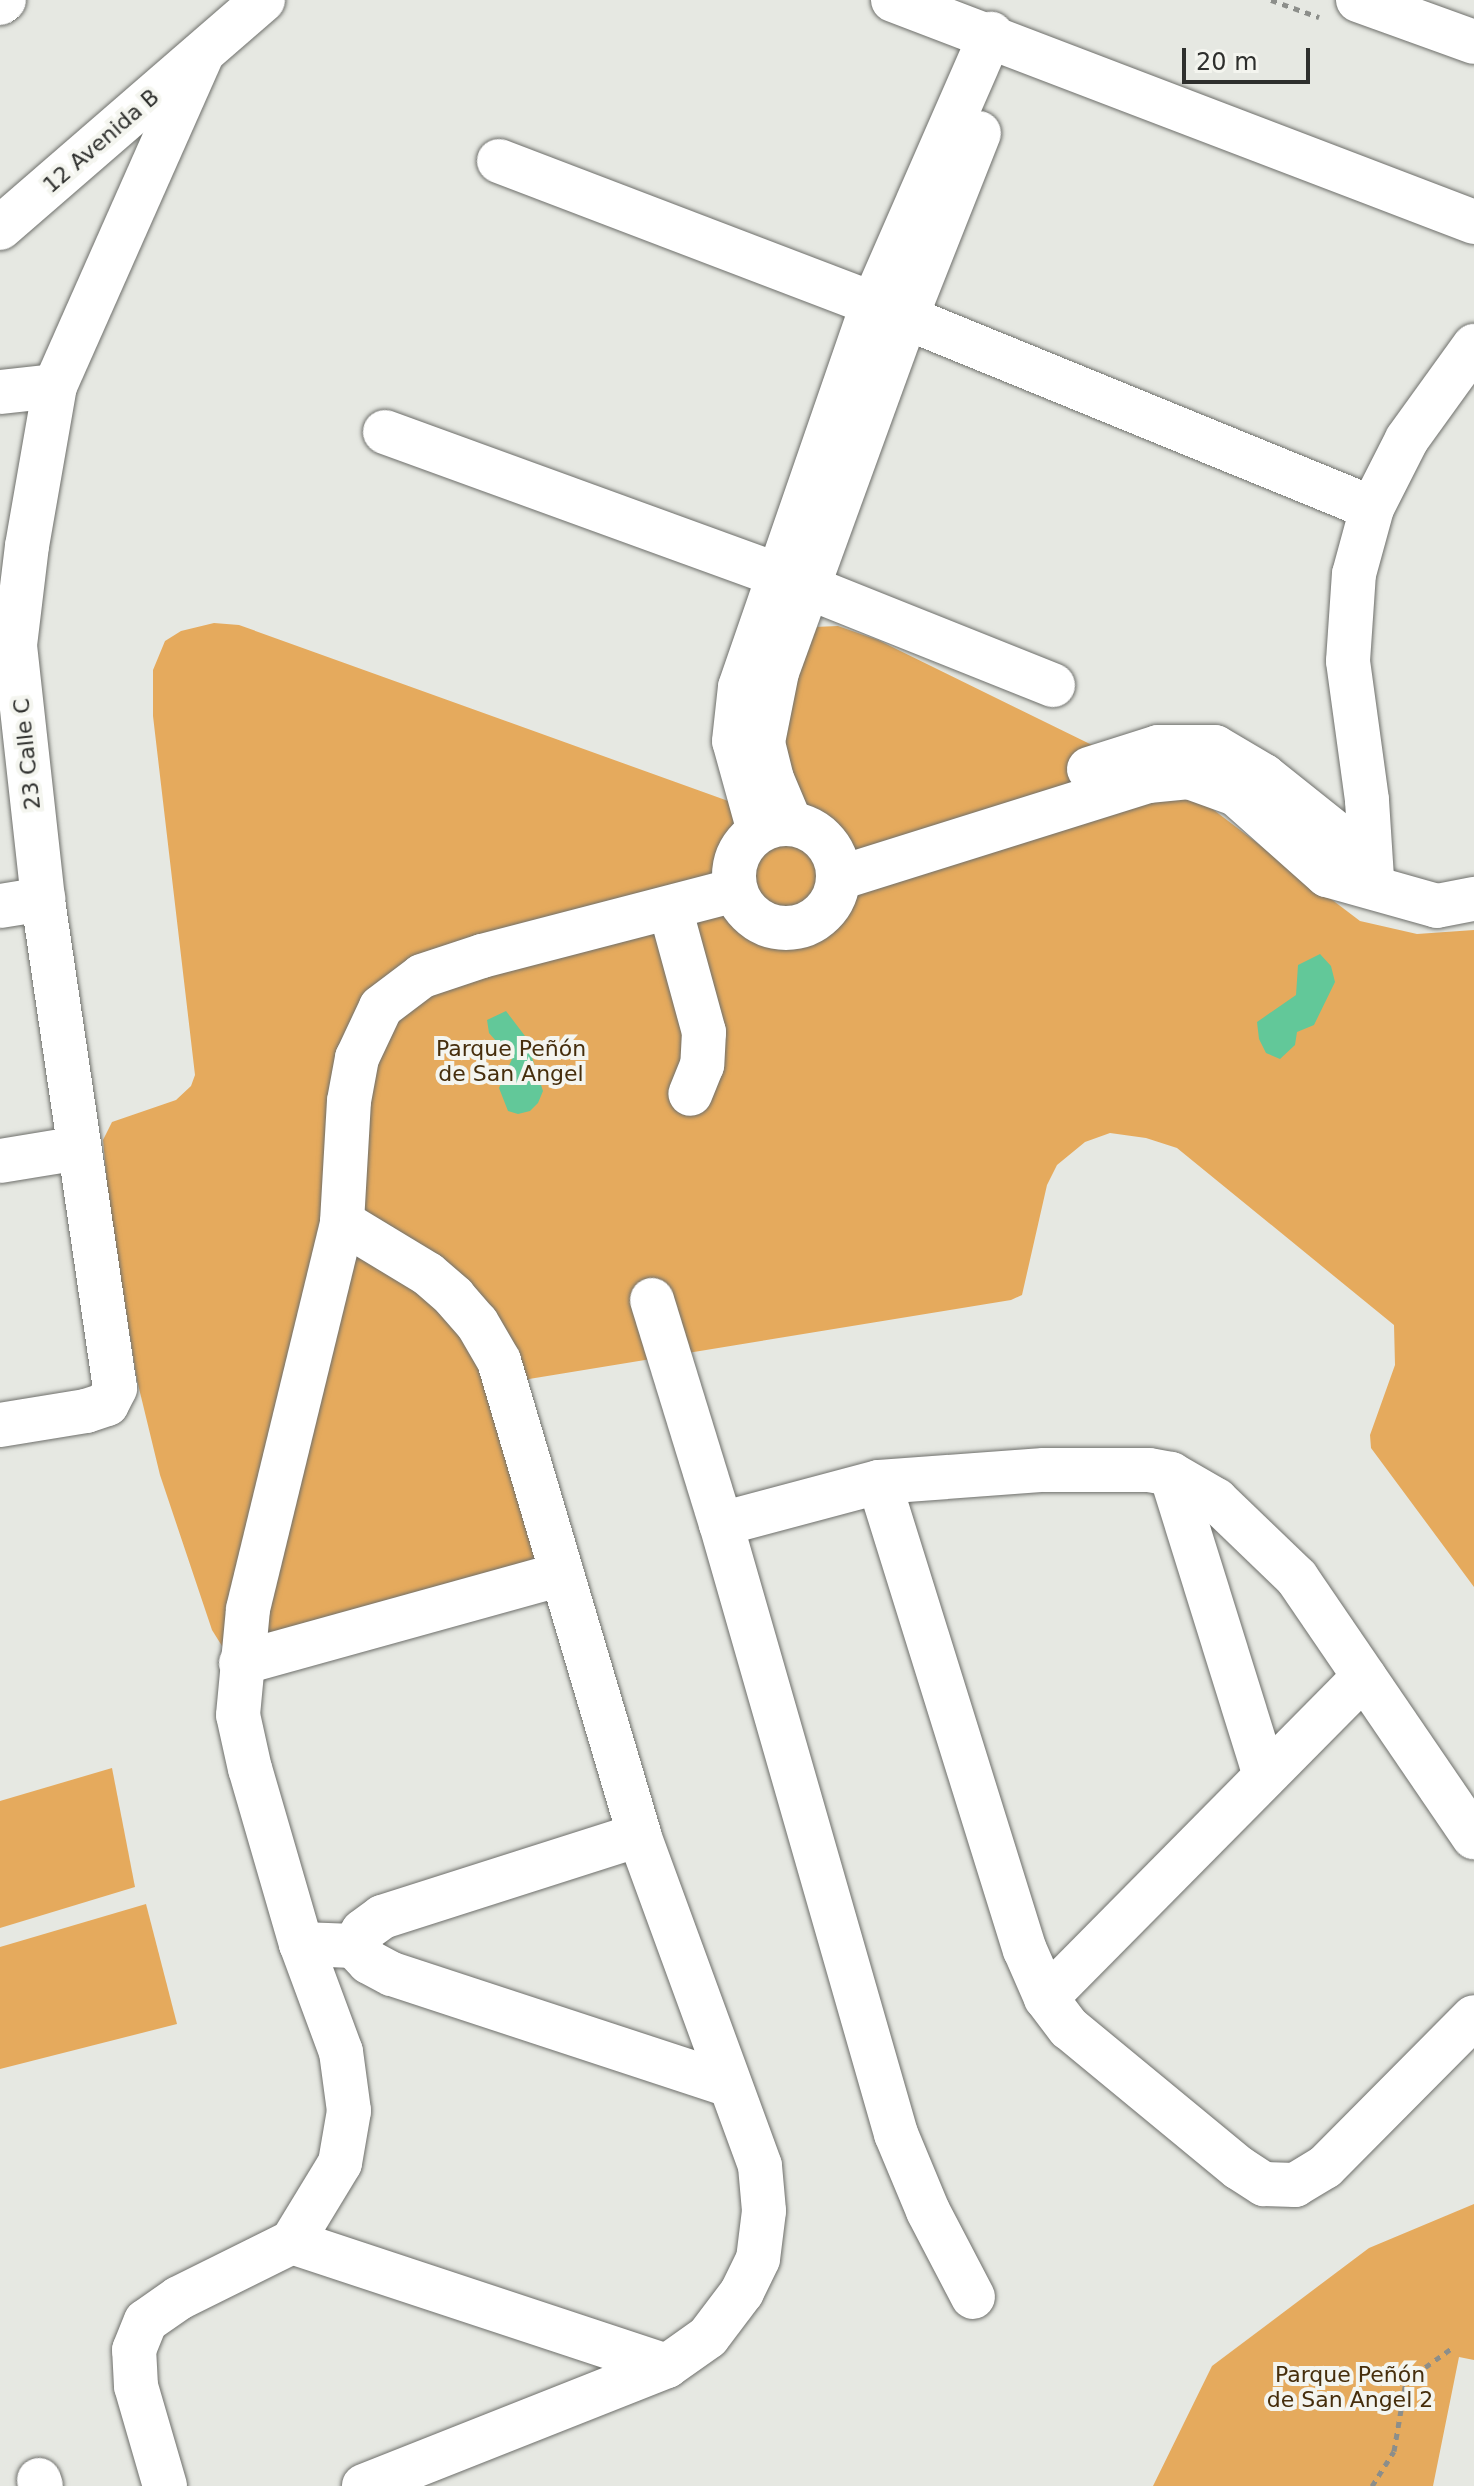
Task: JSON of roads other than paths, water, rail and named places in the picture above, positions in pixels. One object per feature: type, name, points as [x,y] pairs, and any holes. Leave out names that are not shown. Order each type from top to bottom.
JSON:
[{"type":"street","name":"12 Avenida B","points":[[0,228],[263,0]]},
{"type":"street","points":[[893,0],[1002,39],[1474,222]]},
{"type":"street","points":[[1358,0],[1474,42]]},
{"type":"street","points":[[775,828],[772,779],[763,742],[794,583],[889,312],[1002,39]]},
{"type":"street","name":"23 Calle C","points":[[0,1425],[86,1411],[107,1404],[115,1388],[8,646],[55,386],[202,54]]},
{"type":"street","points":[[499,161],[889,312],[1372,508]]},
{"type":"street","points":[[1372,885],[1367,800],[1348,661],[1354,574],[1372,508],[1407,439],[1474,346]]},
{"type":"street","points":[[0,392],[55,386]]},
{"type":"street","points":[[385,432],[794,583],[1053,685]]},
{"type":"street","points":[[835,864],[1158,747],[1215,747],[1264,776],[1348,843],[1372,885],[1392,896],[1437,906],[1474,899]]},
{"type":"street","points":[[775,828],[815,833],[835,864],[830,906],[807,925],[777,929],[750,916],[735,890],[734,868],[742,846],[775,828]]},
{"type":"street","points":[[165,2486],[136,2386],[134,2350],[146,2321],[179,2298],[292,2242],[340,2163],[349,2111],[341,2052],[301,1944],[250,1769],[238,1715],[248,1609],[342,1222],[349,1101],[357,1058],[381,1007],[422,976],[482,956],[735,890]]},
{"type":"street","points":[[0,906],[43,899]]},
{"type":"street","points":[[670,908],[704,1032],[702,1065],[690,1094]]},
{"type":"street","points":[[0,1161],[79,1148]]},
{"type":"street","points":[[342,1222],[428,1274],[477,1323],[499,1361],[639,1835],[760,2166],[764,2211],[758,2259],[742,2292],[708,2337],[667,2366],[364,2486]]},
{"type":"street","points":[[652,1300],[721,1524],[896,2134],[928,2211],[973,2297]]},
{"type":"street","points":[[721,1524],[879,1482],[1044,1470],[1149,1470],[1171,1474],[1216,1500],[1297,1578],[1474,1837]]},
{"type":"street","points":[[1171,1474],[1265,1775]]},
{"type":"street","points":[[879,1482],[1025,1950],[1046,1998],[1069,2028],[1239,2168],[1264,2184],[1295,2185],[1325,2167],[1474,2017]]},
{"type":"street","points":[[241,1663],[562,1574]]},
{"type":"street","points":[[1046,1998],[1364,1677]]},
{"type":"street","points":[[354,1946],[363,1931],[382,1917],[639,1835]]},
{"type":"street","points":[[301,1944],[354,1946],[369,1962],[392,1974],[729,2085]]},
{"type":"street","points":[[292,2242],[667,2366]]},
{"type":"park label","name":"Parque Peñón de San Angel","points":[[511,1060]]},
{"type":"park label","name":"Parque Peñón de San Angel 2","points":[[1350,2386]]}]
